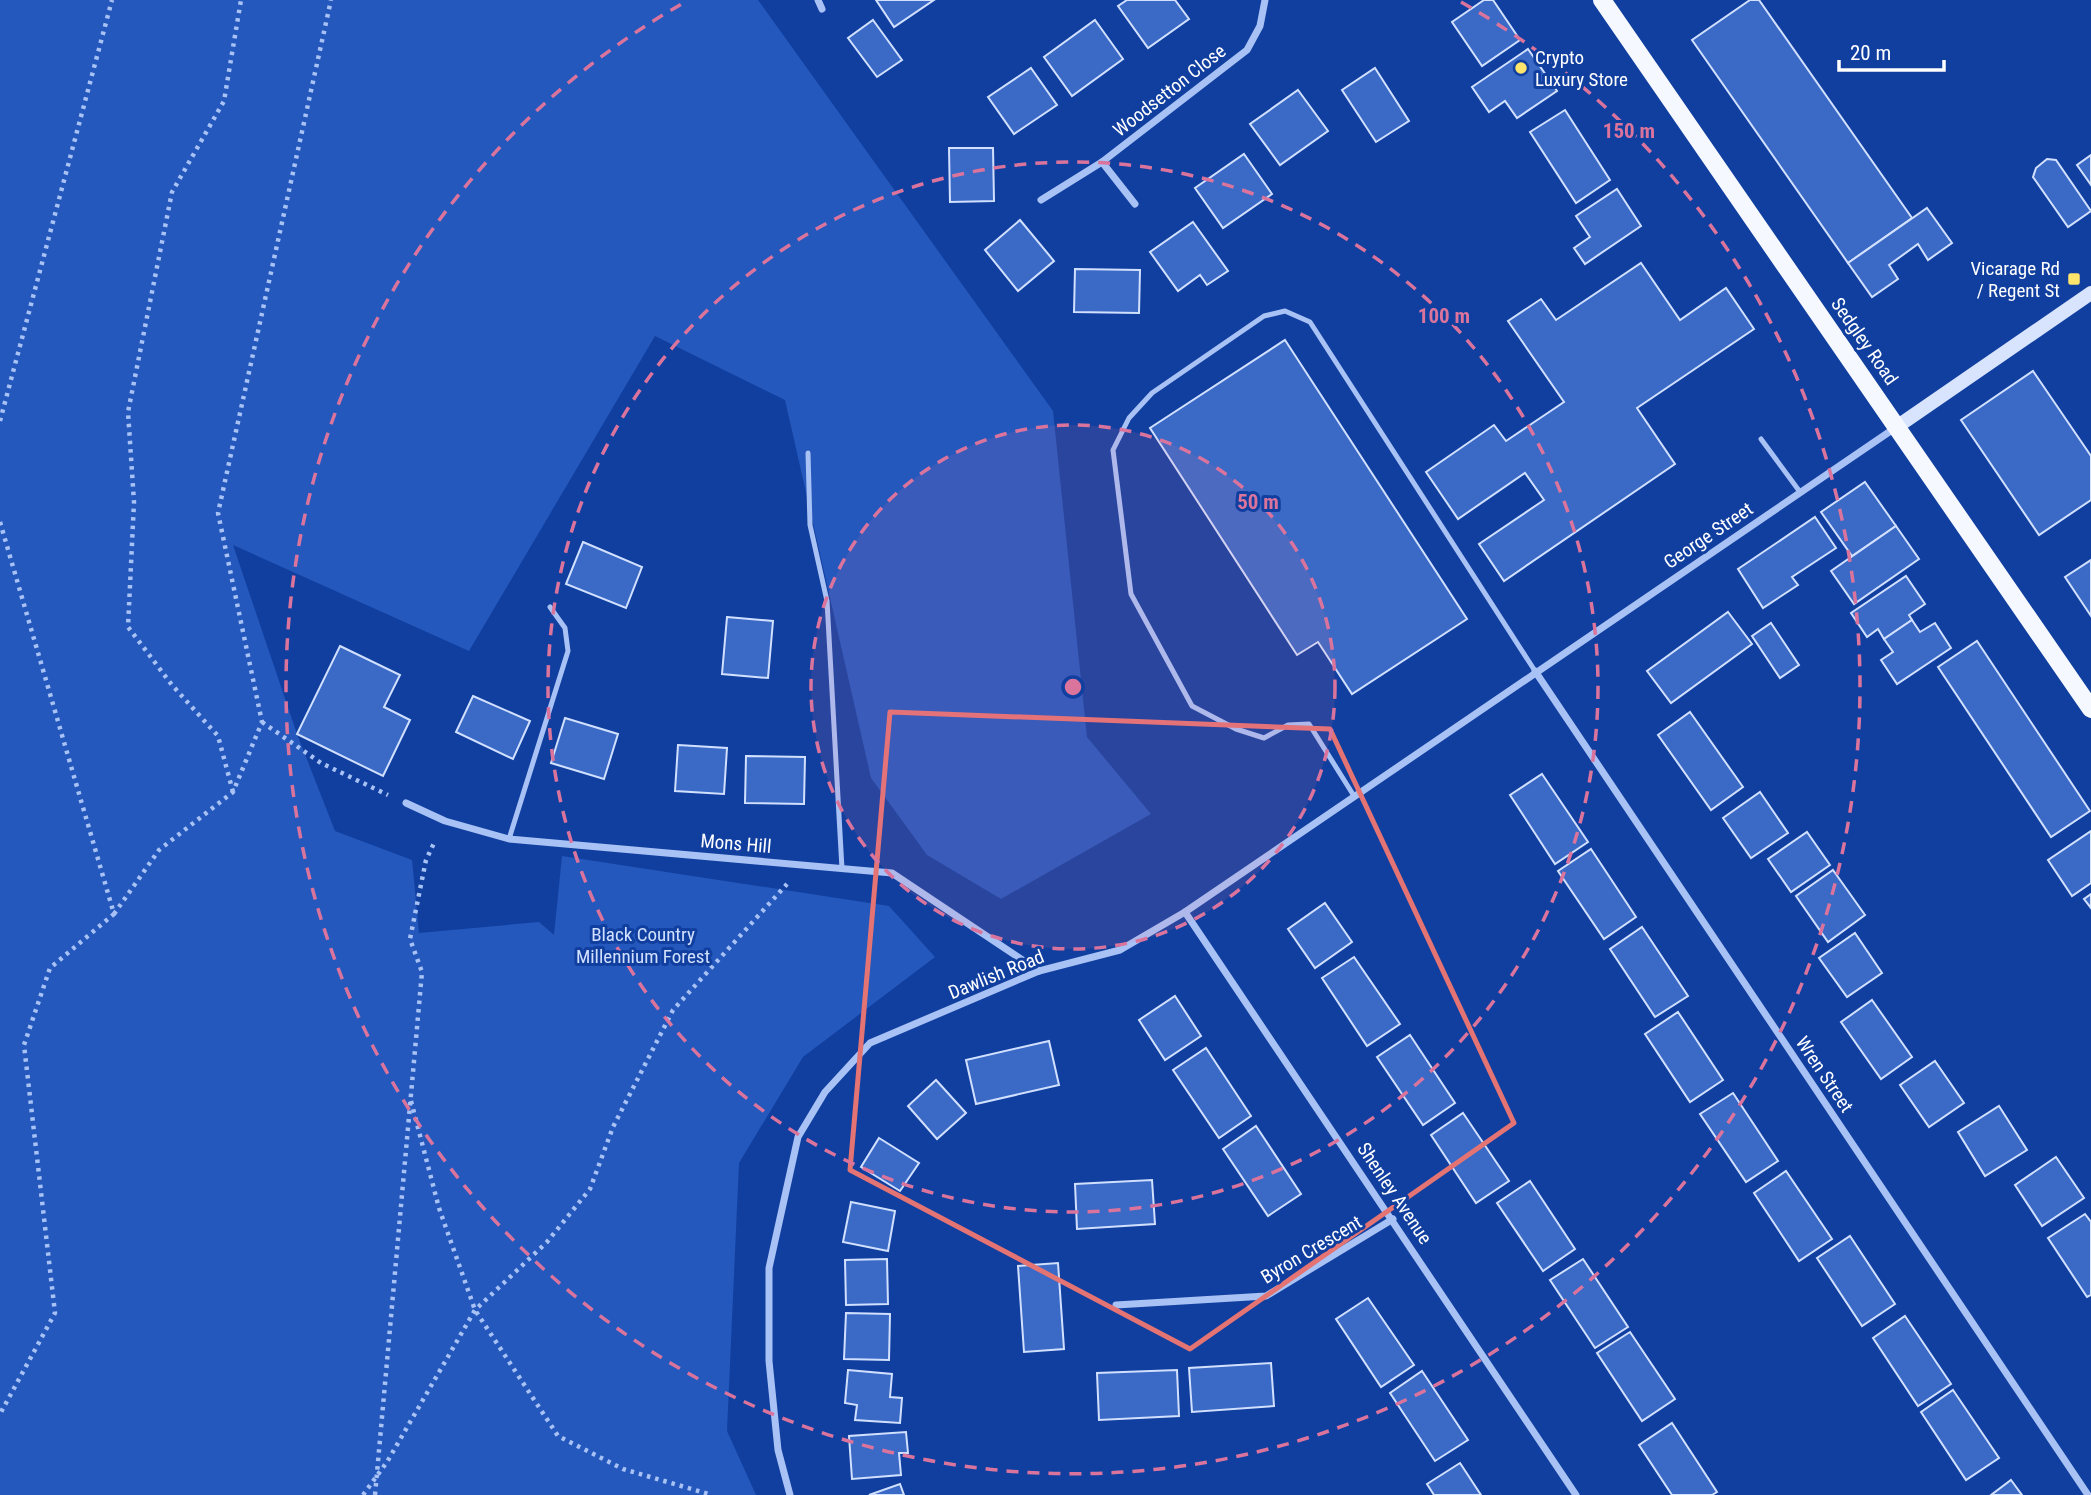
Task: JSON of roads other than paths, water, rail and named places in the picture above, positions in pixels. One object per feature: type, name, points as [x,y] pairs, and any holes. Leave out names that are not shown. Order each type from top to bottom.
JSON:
[{"type":"main road","name":"Sedgley Road","points":[[1602,0],[2091,709]]},
{"type":"main road","points":[[1898,426],[2091,293]]},
{"type":"street","points":[[818,0],[822,9]]},
{"type":"street","name":"Woodsetton Close","points":[[1041,200],[1102,162],[1247,50],[1259,26],[1265,0]]},
{"type":"street","points":[[1102,162],[1135,204]]},
{"type":"street","name":"George Street","points":[[1535,671],[1898,426]]},
{"type":"street","name":"Dawlish Road","points":[[790,1495],[778,1450],[769,1361],[769,1268],[798,1137],[825,1092],[870,1043],[1039,971],[1120,950],[1185,912],[1535,671]]},
{"type":"street","name":"Wren Street","points":[[1535,671],[2088,1495]]},
{"type":"street","name":"Mons Hill","points":[[406,803],[445,821],[509,839],[892,873],[1039,971]]},
{"type":"street","name":"Shenley Avenue","points":[[1185,912],[1394,1219],[1576,1495]]},
{"type":"street","name":"Byron Crescent","points":[[1116,1305],[1266,1296],[1394,1219]]},
{"type":"lane","points":[[1354,796],[1309,724],[1288,725],[1264,738],[1236,729],[1192,706],[1131,594],[1113,450],[1129,418],[1152,393],[1264,316],[1286,311],[1310,322],[1535,671]]},
{"type":"lane","points":[[1761,439],[1800,492]]},
{"type":"lane","points":[[808,453],[810,526],[827,601],[842,869]]},
{"type":"lane","points":[[509,839],[554,704],[568,651],[565,628],[550,607]]},
{"type":"place","name":"Crypto Luxury Store","points":[[1521,68]]},
{"type":"place","name":"Vicarage Rd / Regent St","points":[[2074,279]]},
{"type":"park label","name":"Black Country Millennium Forest","points":[[643,945]]}]
